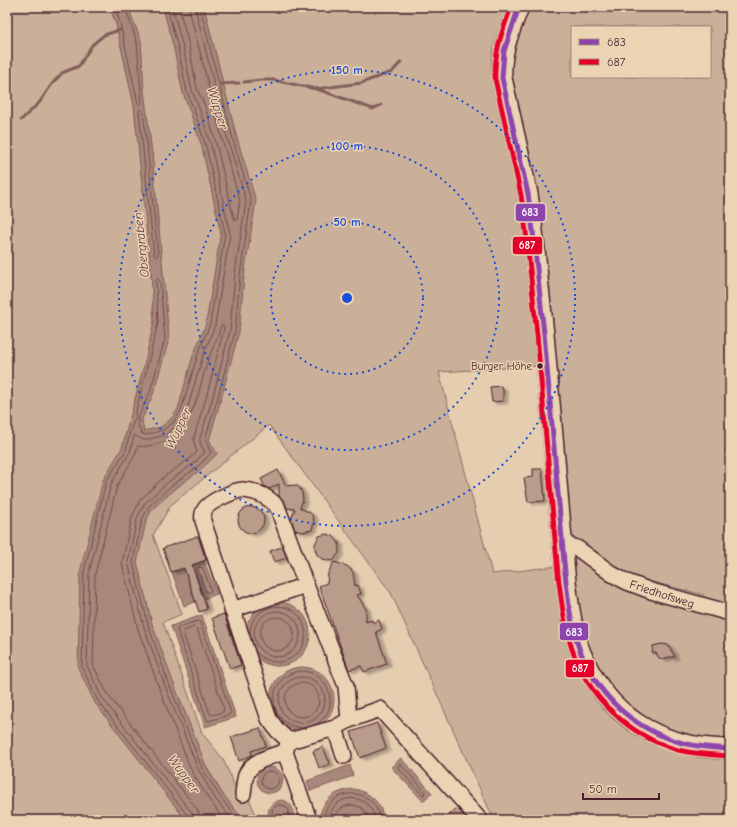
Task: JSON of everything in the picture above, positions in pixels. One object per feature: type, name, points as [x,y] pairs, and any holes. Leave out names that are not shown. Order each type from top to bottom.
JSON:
[{"type":"main road","points":[[519,7],[505,45],[502,57],[502,74],[504,93],[528,194],[544,334],[570,609],[580,648],[590,671],[604,693],[624,714],[643,728],[670,741],[680,744],[706,748],[730,749]]},
{"type":"lane","points":[[309,820],[287,747],[269,719],[202,520],[204,509],[208,504],[238,490],[244,490],[260,494],[270,499],[277,506],[346,686],[349,720]]},
{"type":"lane","name":"Friedhofsweg","points":[[563,546],[577,548],[612,574],[627,582],[651,591],[730,613]]},
{"type":"lane","points":[[232,610],[306,585]]},
{"type":"lane","points":[[243,794],[246,776],[252,767],[287,747],[335,728],[349,720],[380,709],[479,820]]},
{"type":"lane","points":[[335,728],[344,756]]},
{"type":"shaded area","points":[[7,7],[110,7],[116,24],[134,105],[151,272],[154,322],[122,448],[103,480],[95,703],[186,820],[7,820]]},
{"type":"shaded area","points":[[128,7],[163,7],[174,49],[183,93],[202,147],[221,233],[206,324],[193,356],[178,409],[171,419],[161,427],[144,432],[142,419],[153,394],[169,339],[152,154],[144,91],[141,41]]},
{"type":"shaded area","points":[[204,7],[730,7],[730,820],[494,820],[391,593],[269,425],[171,505],[153,535],[182,614],[163,622],[202,733],[223,759],[238,793],[247,794],[258,820],[243,820],[222,793],[206,766],[173,682],[152,624],[137,562],[146,521],[152,509],[217,454],[209,440],[239,331],[244,275],[255,201],[236,135]],"holes":[[[539,366],[558,566],[492,574],[439,372]],[[653,582],[704,595],[700,611],[649,597]]]},
{"type":"water","name":"Wupper","points":[[110,7],[128,7],[141,41],[144,91],[152,154],[169,339],[153,394],[142,419],[144,431],[161,427],[171,419],[178,409],[193,356],[206,324],[221,233],[202,147],[183,93],[174,49],[163,7],[204,7],[236,135],[256,201],[244,275],[239,331],[209,440],[217,454],[199,471],[174,489],[152,509],[146,521],[137,562],[152,624],[206,766],[222,793],[243,820],[186,820],[95,703],[78,668],[80,572],[103,480],[122,448],[154,322],[151,272],[134,105],[116,24]]},
{"type":"water","points":[[204,561],[217,594],[204,599],[192,565]]},
{"type":"water","points":[[184,568],[195,602],[184,606],[172,572]]},
{"type":"water","points":[[278,602],[296,608],[304,616],[310,634],[304,652],[296,660],[278,666],[260,660],[252,652],[246,634],[252,616],[260,608]]},
{"type":"water","points":[[202,615],[236,717],[205,727],[171,626]]},
{"type":"water","points":[[302,667],[320,672],[325,676],[329,681],[334,699],[329,717],[325,722],[320,726],[302,731],[284,726],[279,722],[275,717],[270,699],[275,681],[279,676],[284,672]]},
{"type":"water","points":[[401,758],[432,793],[423,801],[391,767]]},
{"type":"water","points":[[350,765],[353,776],[310,791],[307,781]]},
{"type":"water","points":[[270,767],[279,771],[283,780],[279,789],[270,793],[261,789],[257,780],[261,771]]},
{"type":"water","points":[[354,789],[360,790],[374,799],[381,808],[384,820],[319,820],[323,807],[330,798],[335,794]]},
{"type":"water","points":[[283,800],[289,803],[292,807],[292,819],[270,820],[268,812],[270,806],[275,802]]},
{"type":"building","points":[[501,386],[503,389],[503,401],[492,402],[490,387]]},
{"type":"building","points":[[533,469],[542,469],[545,501],[528,502],[524,478],[533,477]]},
{"type":"building","points":[[278,470],[286,486],[295,485],[299,487],[302,492],[303,499],[300,508],[309,512],[313,516],[314,522],[312,530],[302,532],[295,530],[291,519],[295,509],[287,508],[279,496],[279,484],[269,489],[265,487],[261,479]]},
{"type":"building","points":[[251,507],[260,511],[264,520],[260,529],[251,533],[242,529],[238,520],[242,511]]},
{"type":"building","points":[[327,534],[333,536],[339,543],[339,553],[333,561],[322,559],[317,555],[315,549],[315,544],[319,536]]},
{"type":"building","points":[[198,536],[206,560],[192,565],[207,609],[199,612],[184,568],[171,572],[163,548]]},
{"type":"building","points":[[282,547],[287,558],[274,562],[270,551]]},
{"type":"building","points":[[334,562],[347,566],[353,572],[355,586],[358,585],[361,594],[357,595],[366,609],[366,622],[372,620],[373,623],[379,620],[382,629],[376,632],[387,664],[364,672],[361,666],[349,670],[319,586],[327,583],[328,573]]},
{"type":"building","points":[[224,614],[241,665],[230,669],[212,618]]},
{"type":"building","points":[[662,644],[668,645],[675,657],[662,659],[659,658],[656,653],[652,653],[653,646]]},
{"type":"building","points":[[377,723],[386,748],[360,758],[351,732]]},
{"type":"building","points":[[260,728],[266,746],[251,751],[252,755],[239,761],[231,737]]},
{"type":"building","points":[[323,747],[330,764],[319,768],[313,751]]},
{"type":"building","points":[[457,808],[467,819],[443,820]]},
{"type":"waterway","points":[[21,120],[39,103],[52,84],[62,73],[79,66],[92,45],[104,35],[120,30]]},
{"type":"waterway","points":[[244,82],[273,80],[316,89],[361,83],[392,72],[401,62]]},
{"type":"waterway","name":"Wupper","points":[[221,84],[239,83]]},
{"type":"waterway","points":[[317,89],[373,109],[381,105]]},
{"type":"transit line","name":"687","points":[[511,7],[497,51],[495,79],[521,195],[526,232],[537,335],[558,574],[563,612],[569,640],[579,667],[588,683],[600,698],[627,725],[660,744],[678,750],[730,756]]},
{"type":"transit line","name":"683","points":[[519,7],[504,51],[502,78],[528,194],[533,231],[544,334],[565,573],[573,630],[586,665],[595,680],[618,707],[631,718],[662,736],[685,744],[730,749]]},
{"type":"place","name":"Burger Höhe","points":[[540,366]]},
{"type":"water label","name":"Obergraben","points":[[141,245]]}]
